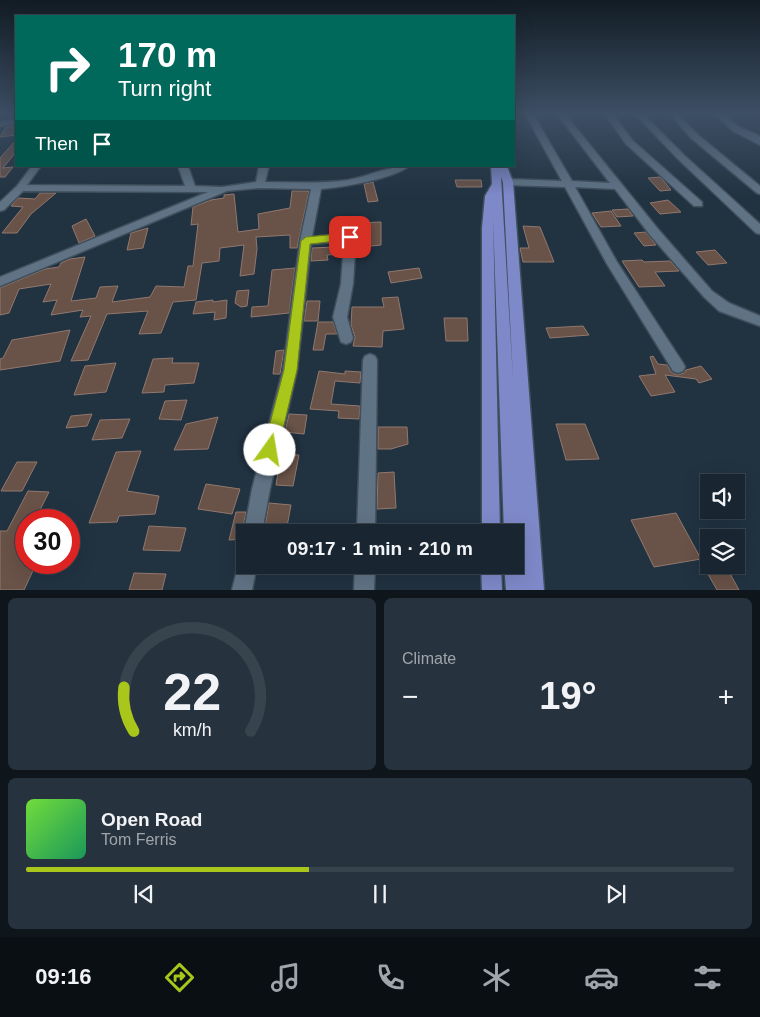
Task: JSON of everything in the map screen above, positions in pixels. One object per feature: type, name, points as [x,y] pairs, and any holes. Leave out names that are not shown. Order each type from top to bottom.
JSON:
[{"type":"main road","points":[[496,167],[502,182],[534,590]]},
{"type":"main road","points":[[502,167],[513,524]]},
{"type":"main road","points":[[491,524],[487,228],[492,189],[502,182]]},
{"type":"main road","points":[[491,574],[492,590]]},
{"type":"main road","points":[[515,574],[516,590]]},
{"type":"street","points":[[545,142],[613,264],[678,367]]},
{"type":"street","points":[[583,142],[654,232],[708,294],[724,307],[760,321]]},
{"type":"street","points":[[628,142],[698,204]]},
{"type":"street","points":[[666,142],[760,230]]},
{"type":"street","points":[[701,142],[760,191]]},
{"type":"street","points":[[0,208],[20,188],[36,167]]},
{"type":"street","points":[[183,167],[190,188]]},
{"type":"street","points":[[260,185],[264,167]]},
{"type":"street","points":[[20,188],[224,189],[260,185],[317,186],[354,181],[402,167]]},
{"type":"street","points":[[502,182],[618,186]]},
{"type":"street","points":[[254,524],[261,489],[290,370],[306,241],[317,186]]},
{"type":"street","points":[[0,282],[224,189]]},
{"type":"street","points":[[306,241],[350,237],[347,284],[340,318],[346,338]]},
{"type":"street","points":[[366,524],[370,360]]},
{"type":"street","points":[[242,590],[245,574]]},
{"type":"street","points":[[364,590],[365,574]]},
{"type":"building","points":[[15,142],[15,153],[3,168],[13,167],[5,177],[0,177],[0,158]]},
{"type":"building","points":[[660,177],[671,190],[660,191],[648,178]]},
{"type":"building","points":[[455,180],[481,180],[482,187],[457,187]]},
{"type":"building","points":[[373,182],[378,201],[368,202],[364,184]]},
{"type":"building","points":[[292,191],[309,191],[297,248],[290,248],[290,235],[256,237],[257,249],[254,274],[240,276],[244,245],[220,248],[219,261],[202,263],[196,300],[173,302],[161,333],[139,334],[148,311],[107,314],[88,360],[71,361],[91,316],[80,317],[83,310],[51,315],[57,300],[43,302],[51,284],[19,289],[9,313],[0,315],[0,288],[45,269],[59,267],[61,263],[70,259],[85,257],[71,301],[96,298],[100,287],[118,286],[112,302],[150,297],[156,286],[184,287],[188,266],[193,266],[198,224],[191,225],[193,207],[211,200],[224,198],[224,195],[234,194],[238,232],[259,229],[258,214],[290,208]]},
{"type":"building","points":[[40,193],[56,193],[31,214],[17,233],[2,233],[23,207],[11,206],[18,198],[35,199]]},
{"type":"building","points":[[668,200],[681,212],[660,214],[650,203]]},
{"type":"building","points":[[628,209],[633,216],[617,217],[612,210]]},
{"type":"building","points":[[611,211],[621,226],[601,227],[592,213]]},
{"type":"building","points":[[86,219],[95,236],[79,243],[72,226]]},
{"type":"building","points":[[381,222],[381,245],[361,247],[357,223]]},
{"type":"building","points":[[523,226],[540,227],[554,262],[523,262],[520,248],[529,248]]},
{"type":"building","points":[[148,228],[143,248],[127,250],[131,233]]},
{"type":"building","points":[[646,232],[656,245],[644,246],[634,233]]},
{"type":"building","points":[[342,243],[341,254],[327,255],[328,260],[311,261],[312,248],[335,247],[335,244]]},
{"type":"building","points":[[715,250],[727,263],[708,265],[696,252]]},
{"type":"building","points":[[642,260],[644,262],[670,261],[679,271],[655,272],[665,286],[639,287],[622,261]]},
{"type":"building","points":[[295,268],[289,313],[251,317],[252,307],[268,306],[272,270]]},
{"type":"building","points":[[419,268],[422,278],[391,283],[388,272]]},
{"type":"building","points":[[249,290],[247,306],[241,307],[235,303],[237,291]]},
{"type":"building","points":[[398,297],[404,329],[383,331],[382,347],[353,346],[355,337],[351,325],[352,307],[384,307],[382,298]]},
{"type":"building","points":[[213,300],[213,302],[227,300],[226,318],[214,320],[215,312],[193,314],[196,302]]},
{"type":"building","points":[[307,301],[320,301],[318,321],[304,321]]},
{"type":"building","points":[[444,318],[467,318],[468,341],[446,341]]},
{"type":"building","points":[[318,322],[333,322],[337,334],[326,334],[323,350],[313,350]]},
{"type":"building","points":[[583,326],[589,335],[550,338],[546,328]]},
{"type":"building","points":[[70,330],[60,361],[0,370],[0,359],[3,358],[12,340]]},
{"type":"building","points":[[284,350],[280,374],[273,374],[276,351]]},
{"type":"building","points":[[653,356],[658,364],[667,365],[671,372],[677,375],[684,373],[686,370],[701,366],[712,379],[699,383],[696,379],[665,375],[675,392],[651,396],[639,376],[656,374],[650,357]]},
{"type":"building","points":[[173,358],[172,363],[199,363],[194,383],[165,385],[164,392],[142,393],[153,359]]},
{"type":"building","points":[[116,363],[106,392],[74,395],[85,366]]},
{"type":"building","points":[[319,371],[345,374],[345,371],[361,372],[360,383],[335,381],[331,404],[360,406],[359,419],[338,418],[339,411],[310,409]]},
{"type":"building","points":[[187,400],[181,420],[159,419],[165,401]]},
{"type":"building","points":[[92,414],[87,426],[66,428],[71,416]]},
{"type":"building","points":[[289,414],[307,415],[304,434],[285,432]]},
{"type":"building","points":[[218,417],[208,449],[174,450],[186,424]]},
{"type":"building","points":[[130,419],[122,438],[92,440],[100,420]]},
{"type":"building","points":[[556,424],[585,424],[599,459],[566,460]]},
{"type":"building","points":[[378,427],[407,427],[408,444],[391,449],[378,449]]},
{"type":"building","points":[[141,451],[127,491],[159,496],[155,514],[119,516],[117,522],[89,523],[116,452]]},
{"type":"building","points":[[281,454],[299,455],[293,486],[276,485]]},
{"type":"building","points":[[17,462],[37,462],[22,491],[1,491]]},
{"type":"building","points":[[394,472],[396,508],[377,509],[378,473]]},
{"type":"building","points":[[206,484],[240,489],[232,514],[198,509]]},
{"type":"building","points":[[28,491],[49,492],[40,509],[19,509]]},
{"type":"building","points":[[269,503],[291,505],[287,524],[265,524]]},
{"type":"building","points":[[236,512],[246,512],[244,524],[236,524],[236,540],[229,540]]},
{"type":"building","points":[[676,513],[700,559],[654,567],[631,520]]},
{"type":"building","points":[[15,516],[15,574],[31,574],[24,590],[0,590],[0,531],[7,531]]},
{"type":"building","points":[[149,526],[186,528],[180,551],[143,550]]},
{"type":"building","points":[[134,573],[166,574],[162,590],[129,590]]},
{"type":"building","points":[[708,574],[730,574],[739,590],[717,590]]},
{"type":"route","points":[[270,450],[290,370],[306,241],[350,237]]}]
